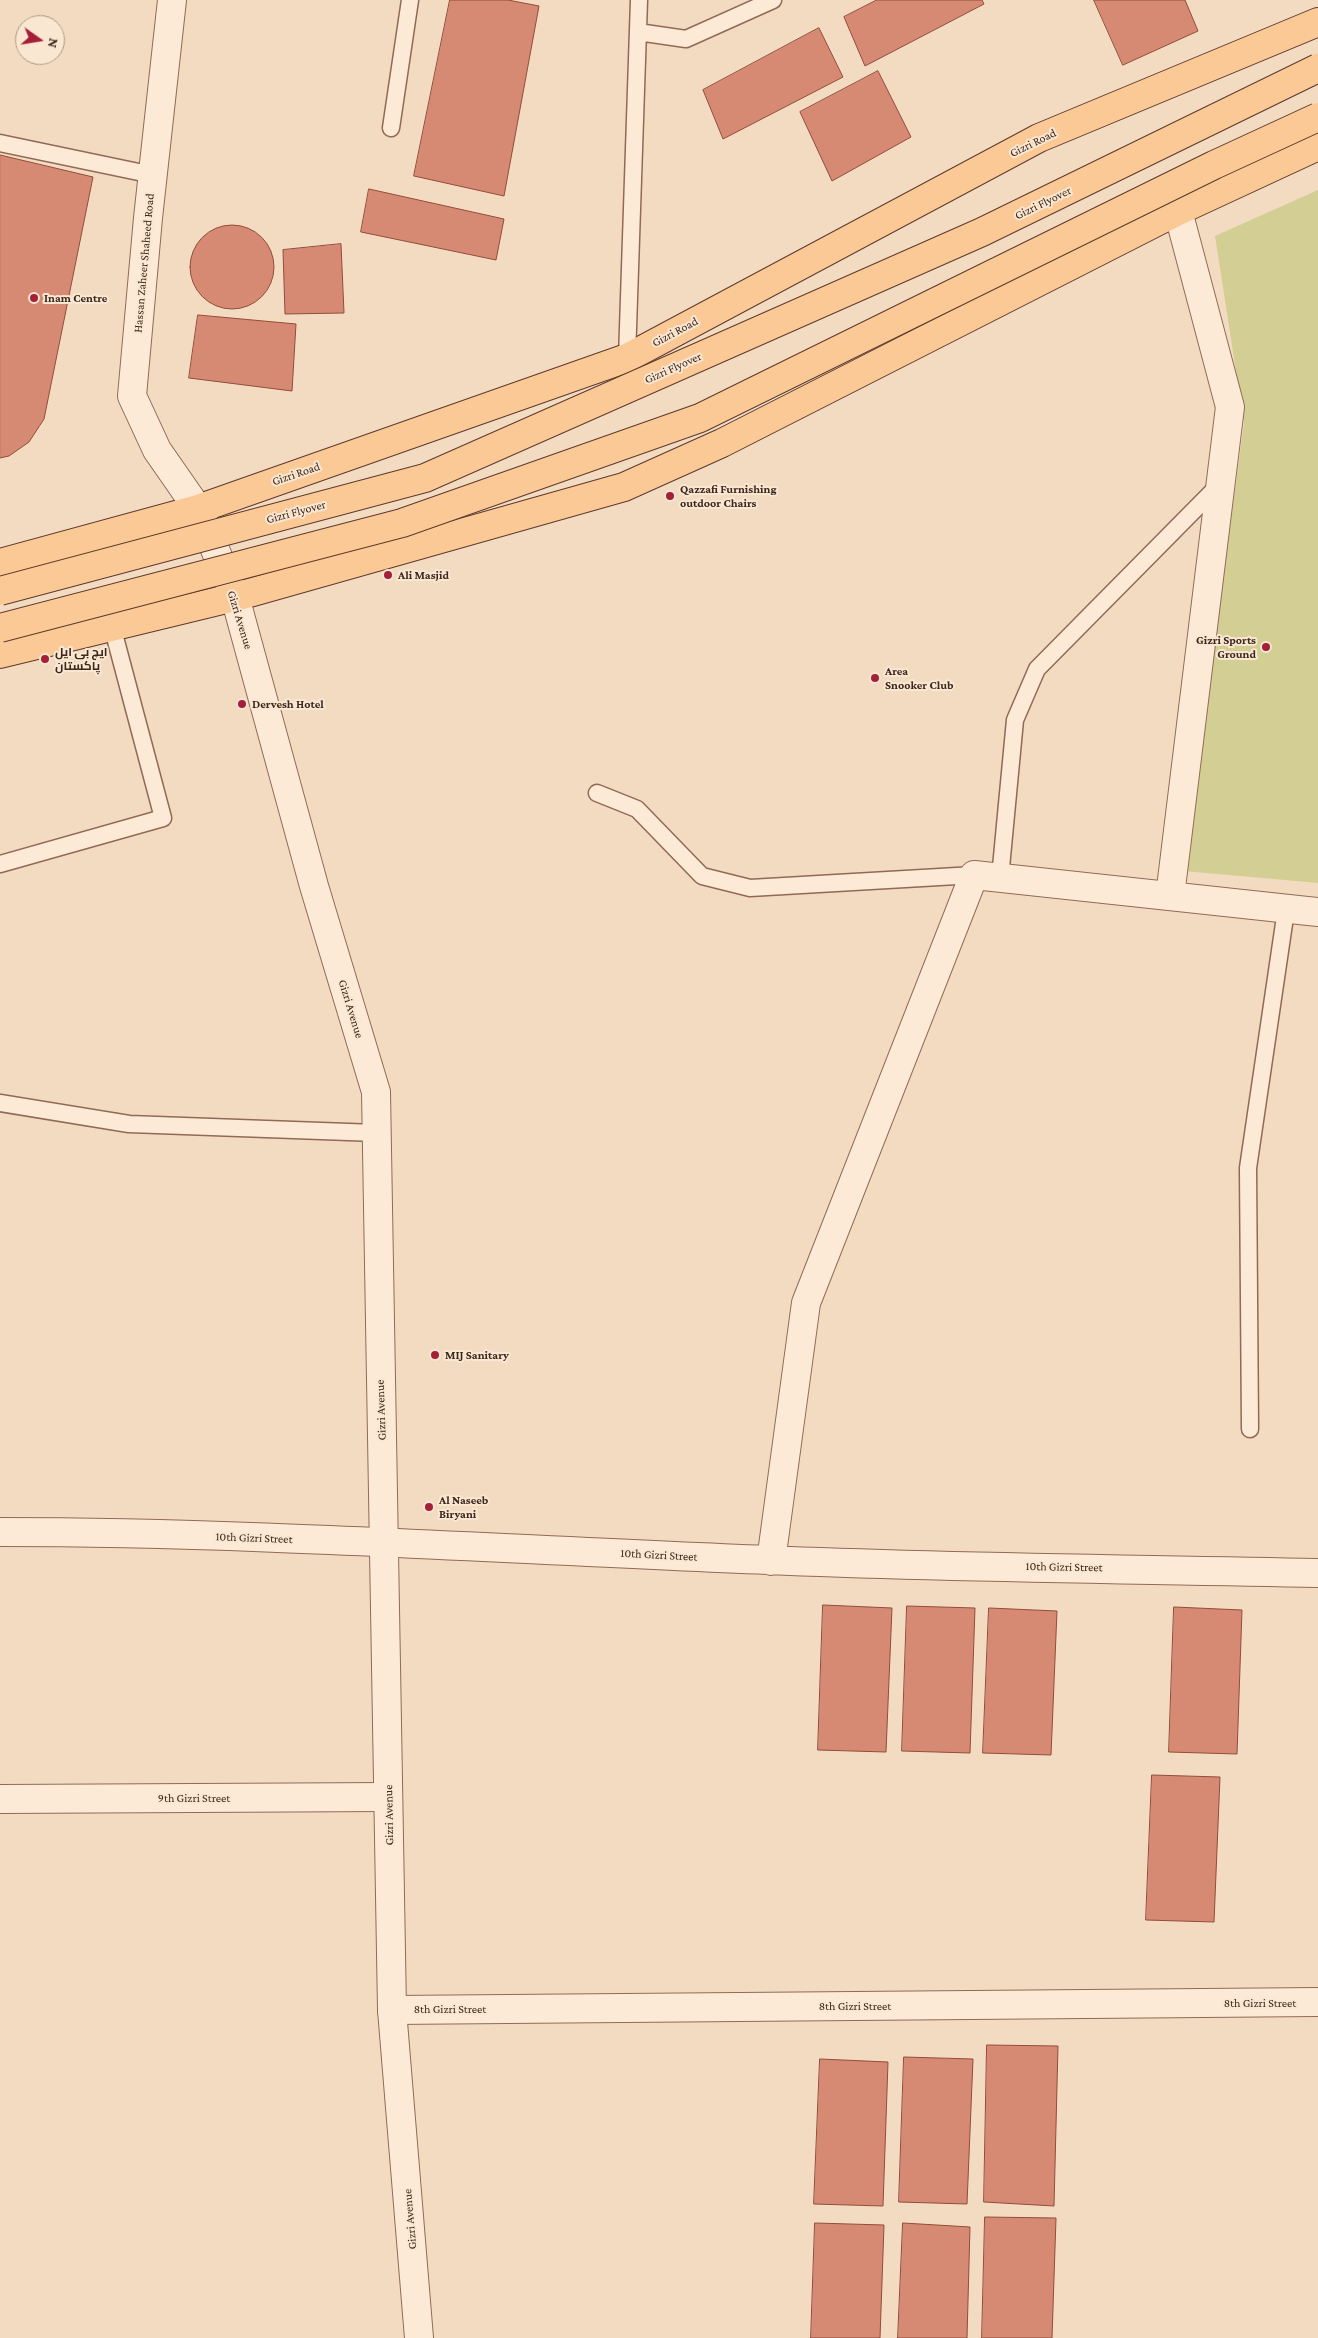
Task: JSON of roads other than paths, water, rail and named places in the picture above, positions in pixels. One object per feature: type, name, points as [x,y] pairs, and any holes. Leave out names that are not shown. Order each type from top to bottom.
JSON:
[{"type":"main road","name":"Gizri Road","points":[[0,563],[198,508],[627,358],[1040,138],[1318,22]]},
{"type":"main road","name":"Gizri Flyover","points":[[0,591],[425,478],[982,232],[1318,68]]},
{"type":"main road","points":[[0,628],[402,522],[700,418],[1214,165],[1318,117]]},
{"type":"main road","points":[[0,654],[235,597],[624,487],[722,443],[1178,211],[1318,146]]},
{"type":"street","name":"Hassan Zaheer Shaheed Road","points":[[172,0],[152,175],[132,396],[158,450],[198,508]]},
{"type":"street","points":[[1170,896],[1230,407],[1178,211]]},
{"type":"street","name":"Gizri Avenue","points":[[198,508],[235,597],[314,886],[376,1092],[392,2010],[419,2338]]},
{"type":"street","points":[[770,1560],[806,1303],[974,874],[1286,910],[1318,912]]},
{"type":"street","name":"10th Gizri Street","points":[[0,1532],[88,1532],[385,1542],[770,1560],[1318,1573]]},
{"type":"street","name":"9th Gizri Street","points":[[0,1799],[388,1797]]},
{"type":"street","name":"8th Gizri Street","points":[[392,2010],[1318,2002]]},
{"type":"lane","points":[[391,128],[410,0]]},
{"type":"lane","points":[[627,358],[639,0]]},
{"type":"lane","points":[[638,32],[686,39],[772,0]]},
{"type":"lane","points":[[0,143],[152,175]]},
{"type":"lane","points":[[1000,878],[1015,720],[1037,669],[1220,483]]},
{"type":"lane","points":[[0,864],[164,818],[112,626]]},
{"type":"lane","points":[[597,793],[637,809],[702,876],[750,888],[974,874]]},
{"type":"lane","points":[[1250,1429],[1248,1168],[1286,910]]},
{"type":"lane","points":[[0,1102],[129,1124],[376,1133]]},
{"type":"place","name":"Inam Centre","points":[[34,298]]},
{"type":"place","name":"Qazzafi Furnishing outdoor Chairs","points":[[670,496]]},
{"type":"place","name":"Ali Masjid","points":[[388,575]]},
{"type":"place","name":"Gizri Sports Ground","points":[[1266,647]]},
{"type":"place","name":"ایچ بی ایل پاکستان","points":[[45,659]]},
{"type":"place","name":"Area Snooker Club","points":[[875,678]]},
{"type":"place","name":"Dervesh Hotel","points":[[242,704]]},
{"type":"place","name":"MIJ Sanitary","points":[[435,1355]]},
{"type":"place","name":"Al Naseeb Biryani","points":[[429,1507]]}]
